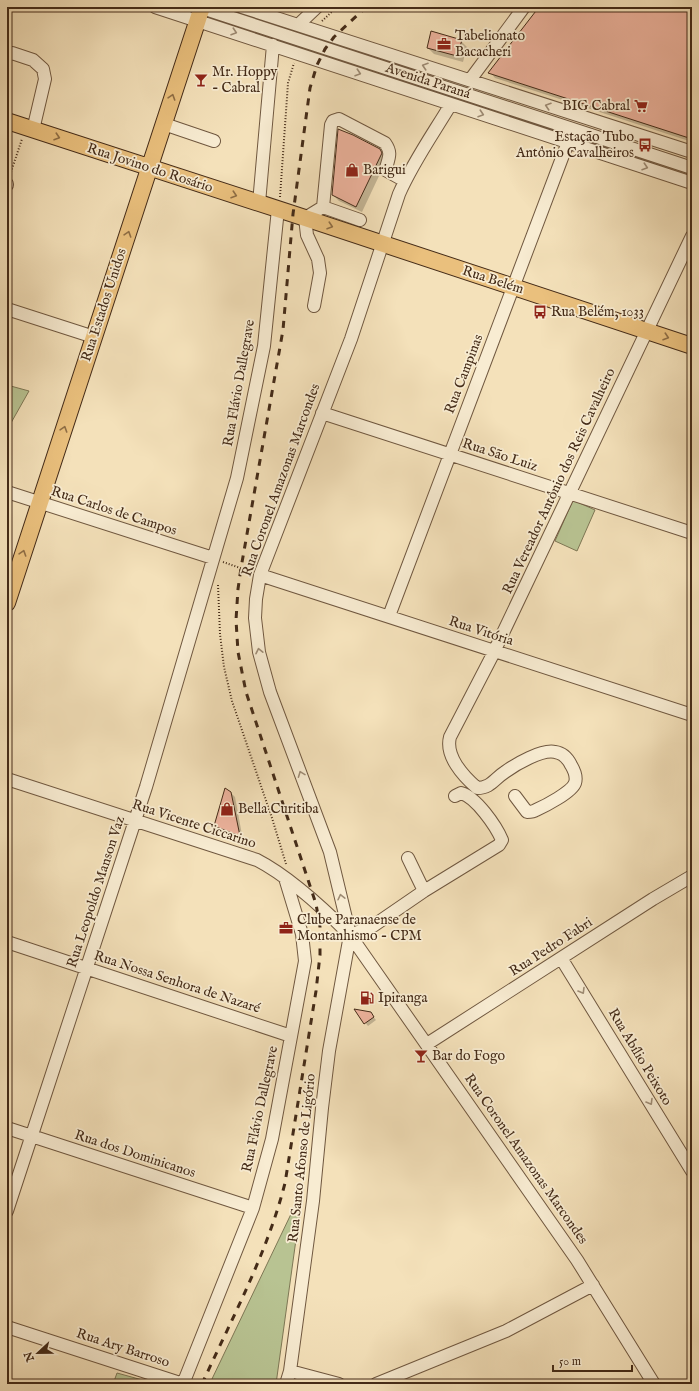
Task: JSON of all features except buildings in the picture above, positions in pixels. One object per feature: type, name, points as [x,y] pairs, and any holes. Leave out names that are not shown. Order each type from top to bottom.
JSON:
[{"type":"main road","name":"Rua Estados Unidos","points":[[7,603],[200,11]]},
{"type":"main road","name":"Rua Jovino do Rosário","points":[[7,121],[259,203],[289,210]]},
{"type":"main road","name":"Rua Belém","points":[[289,210],[356,224],[383,244],[692,346]]},
{"type":"street","name":"Avenida Paraná","points":[[155,7],[200,11],[273,45],[692,183]]},
{"type":"street","name":"Avenida Paraná","points":[[242,7],[692,152]]},
{"type":"street","points":[[298,25],[317,7]]},
{"type":"street","points":[[470,80],[511,32],[524,7]]},
{"type":"street","points":[[200,11],[692,168]]},
{"type":"street","points":[[259,203],[273,45]]},
{"type":"street","points":[[7,54],[12,53],[34,60],[43,69],[45,79],[30,128]]},
{"type":"street","name":"Rua Coronel Amazonas Marcondes","points":[[451,104],[422,150],[405,181],[397,201],[351,338],[260,575],[255,618],[256,635],[260,657],[270,692],[327,844],[350,935],[556,1228],[654,1384]]},
{"type":"street","points":[[323,207],[331,125],[333,121],[339,119],[385,143],[390,149],[390,155],[386,168],[387,171],[405,181]]},
{"type":"street","points":[[164,124],[214,141]]},
{"type":"street","name":"Rua Campinas","points":[[389,616],[568,142]]},
{"type":"street","points":[[289,210],[323,207],[356,224]]},
{"type":"street","points":[[289,210],[307,235],[318,260],[320,273],[314,306]]},
{"type":"street","name":"Rua Flávio Dallegrave","points":[[213,558],[237,478],[264,346],[289,210]]},
{"type":"street","name":"Rua Vereador Antônio dos Reis Cavalheiro","points":[[515,796],[527,812],[534,811],[554,800],[573,787],[576,781],[569,761],[561,754],[554,751],[546,752],[504,772],[484,788],[477,788],[468,780],[450,752],[448,744],[450,737],[494,651],[692,236]]},
{"type":"street","points":[[7,309],[94,337]]},
{"type":"street","name":"Rua São Luiz","points":[[322,413],[692,533]]},
{"type":"street","name":"Rua Carlos de Campos","points":[[7,492],[213,558]]},
{"type":"street","name":"Rua Leopoldo Manson Vaz","points":[[7,1211],[146,787],[213,558]]},
{"type":"street","name":"Rua Vitória","points":[[260,575],[692,715]]},
{"type":"street","name":"Rua Vicente Ciccarino","points":[[7,779],[257,860],[269,866],[285,878],[334,919],[350,935]]},
{"type":"street","points":[[350,935],[373,926],[424,891],[499,845],[502,840],[499,833],[476,801],[468,795],[462,793],[455,796]]},
{"type":"street","points":[[408,858],[424,891]]},
{"type":"street","name":"Rua Pedro Fabri","points":[[426,1044],[653,899],[692,876]]},
{"type":"street","name":"Rua Flávio Dallegrave","points":[[183,1384],[253,1208],[272,1139],[282,1093],[305,961],[302,934],[285,878]]},
{"type":"street","name":"Rua Santo Afonso de Ligório","points":[[286,1384],[290,1371],[313,1201],[326,1072],[350,935]]},
{"type":"street","name":"Rua Nossa Senhora de Nazaré","points":[[7,942],[291,1036]]},
{"type":"street","name":"Rua Abílio Peixoto","points":[[562,958],[692,1171]]},
{"type":"street","name":"Rua dos Dominicanos","points":[[7,1128],[253,1208]]},
{"type":"street","points":[[376,1384],[506,1331],[593,1285]]},
{"type":"street","name":"Rua Ary Barroso","points":[[7,1326],[183,1384]]},
{"type":"street","points":[[290,1371],[339,1384]]},
{"type":"path","points":[[322,21],[337,7]]},
{"type":"path","points":[[289,210],[288,82],[296,58]]},
{"type":"path","points":[[7,184],[30,128]]},
{"type":"path","points":[[213,558],[241,568]]},
{"type":"path","points":[[218,580],[220,634],[224,667],[232,702],[272,818],[286,864]]},
{"type":"green space","points":[[7,385],[29,391],[7,430]]},
{"type":"green space","points":[[573,500],[595,510],[577,551],[555,541]]},
{"type":"green space","points":[[303,1189],[276,1384],[228,1384],[211,1381]]},
{"type":"green space","points":[[117,1373],[157,1384],[113,1384]]},
{"type":"railway","points":[[202,1384],[259,1260],[269,1235],[285,1183],[316,991],[320,955],[320,927],[316,904],[246,692],[238,652],[236,620],[241,568],[283,330],[293,214],[310,88],[317,65],[325,49],[334,37],[366,7]]},
{"type":"place","name":"Tabelionato Bacacheri","points":[[444,44]]},
{"type":"place","name":"Mr. Hoppy - Cabral","points":[[201,80]]},
{"type":"place","name":"BIG Cabral","points":[[641,106]]},
{"type":"place","name":"Estação Tubo Antônio Cavalheiros","points":[[645,145]]},
{"type":"place","name":"Barigui","points":[[352,170]]},
{"type":"place","name":"Rua Belém, 1033","points":[[540,312]]},
{"type":"place","name":"Bella Curitiba","points":[[227,809]]},
{"type":"place","name":"Clube Paranaense de Montanhismo - CPM","points":[[286,928]]},
{"type":"place","name":"Ipiranga","points":[[367,998]]},
{"type":"place","name":"Bar do Fogo","points":[[421,1056]]}]
